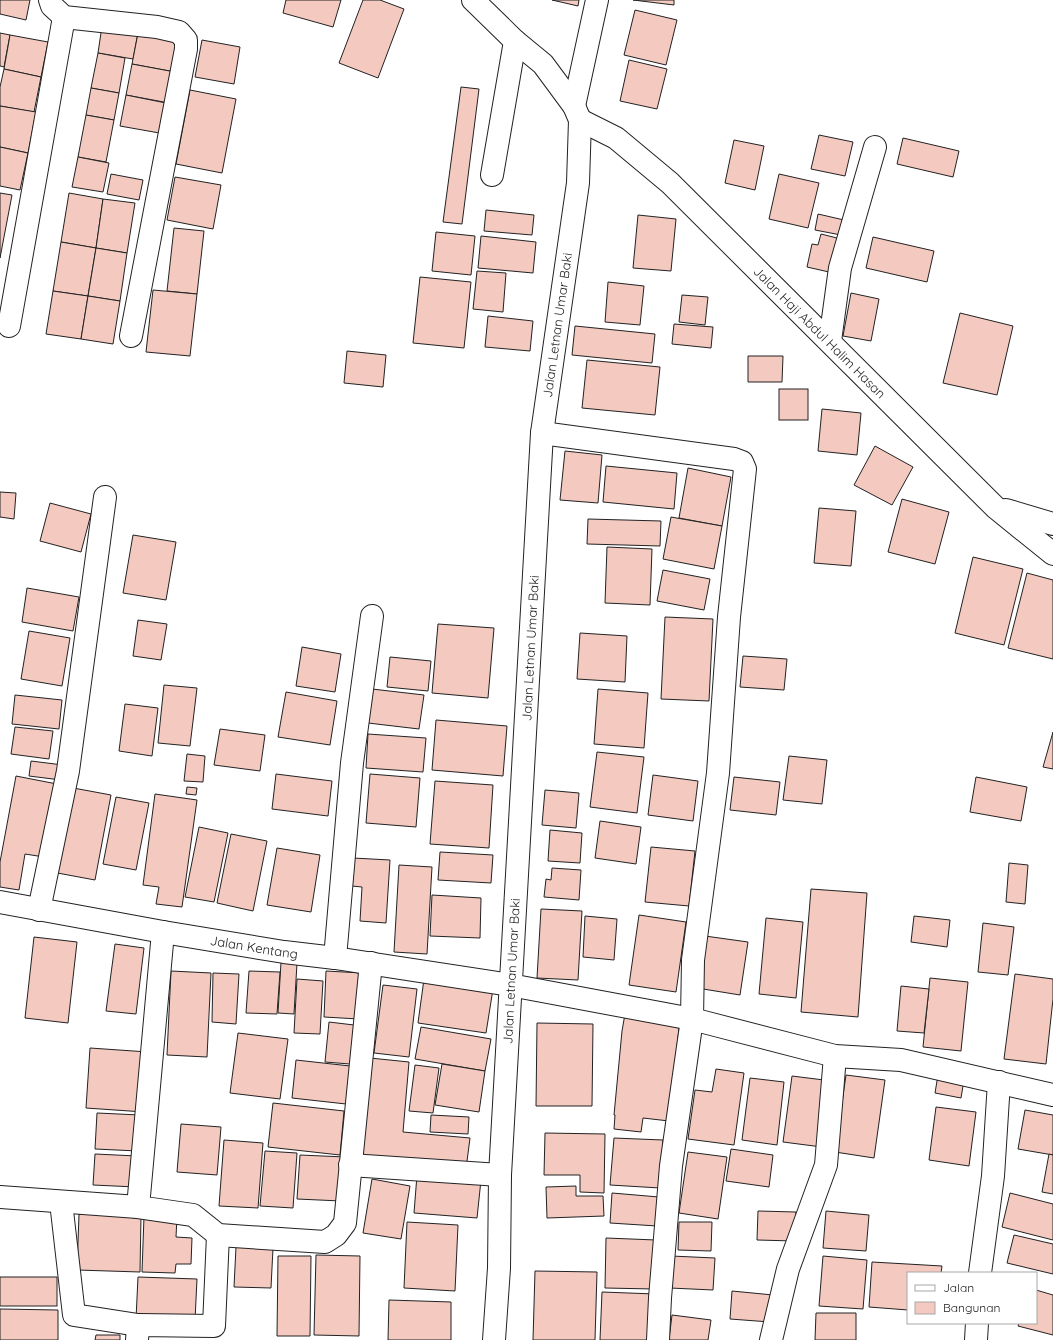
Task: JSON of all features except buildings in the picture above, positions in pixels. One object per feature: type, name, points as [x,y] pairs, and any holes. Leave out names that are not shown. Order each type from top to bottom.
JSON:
[{"type":"street","points":[[50,0],[52,6],[64,17],[157,27],[179,32],[186,40],[186,50],[131,336]]},
{"type":"street","points":[[474,0],[515,41],[543,64],[577,113]]},
{"type":"street","name":"Jalan Letnan Umar Baki","points":[[494,1340],[499,1268],[500,1175],[510,985],[542,433],[578,183],[577,113],[597,0]]},
{"type":"street","points":[[9,326],[64,17]]},
{"type":"street","points":[[492,175],[515,41]]},
{"type":"street","name":"Jalan Haji Abdul Halim Hasan","points":[[577,113],[616,138],[670,183],[996,508],[1053,554]]},
{"type":"street","points":[[830,341],[840,268],[875,147]]},
{"type":"street","points":[[542,433],[734,459],[742,462],[745,469],[729,618],[718,773],[694,960],[692,1019],[671,1166],[658,1340]]},
{"type":"street","points":[[39,910],[68,771],[105,497]]},
{"type":"street","points":[[996,508],[1053,524]]},
{"type":"street","points":[[335,958],[352,763],[372,616]]},
{"type":"street","name":"Jalan Kentang","points":[[0,902],[163,932],[284,952],[335,958],[510,985],[692,1019],[835,1056],[901,1060],[1053,1095]]},
{"type":"street","points":[[138,1208],[163,932]]},
{"type":"street","points":[[0,1197],[138,1208],[194,1215],[218,1235],[325,1242],[336,1235],[344,1223],[372,964]]},
{"type":"street","points":[[771,1340],[788,1269],[826,1165],[835,1056]]},
{"type":"street","points":[[980,1272],[992,1176],[999,1082]]},
{"type":"street","points":[[350,1165],[500,1175]]},
{"type":"street","points":[[60,1202],[74,1315],[138,1333],[214,1326],[218,1235]]},
{"type":"street","points":[[976,1340],[977,1324]]}]
